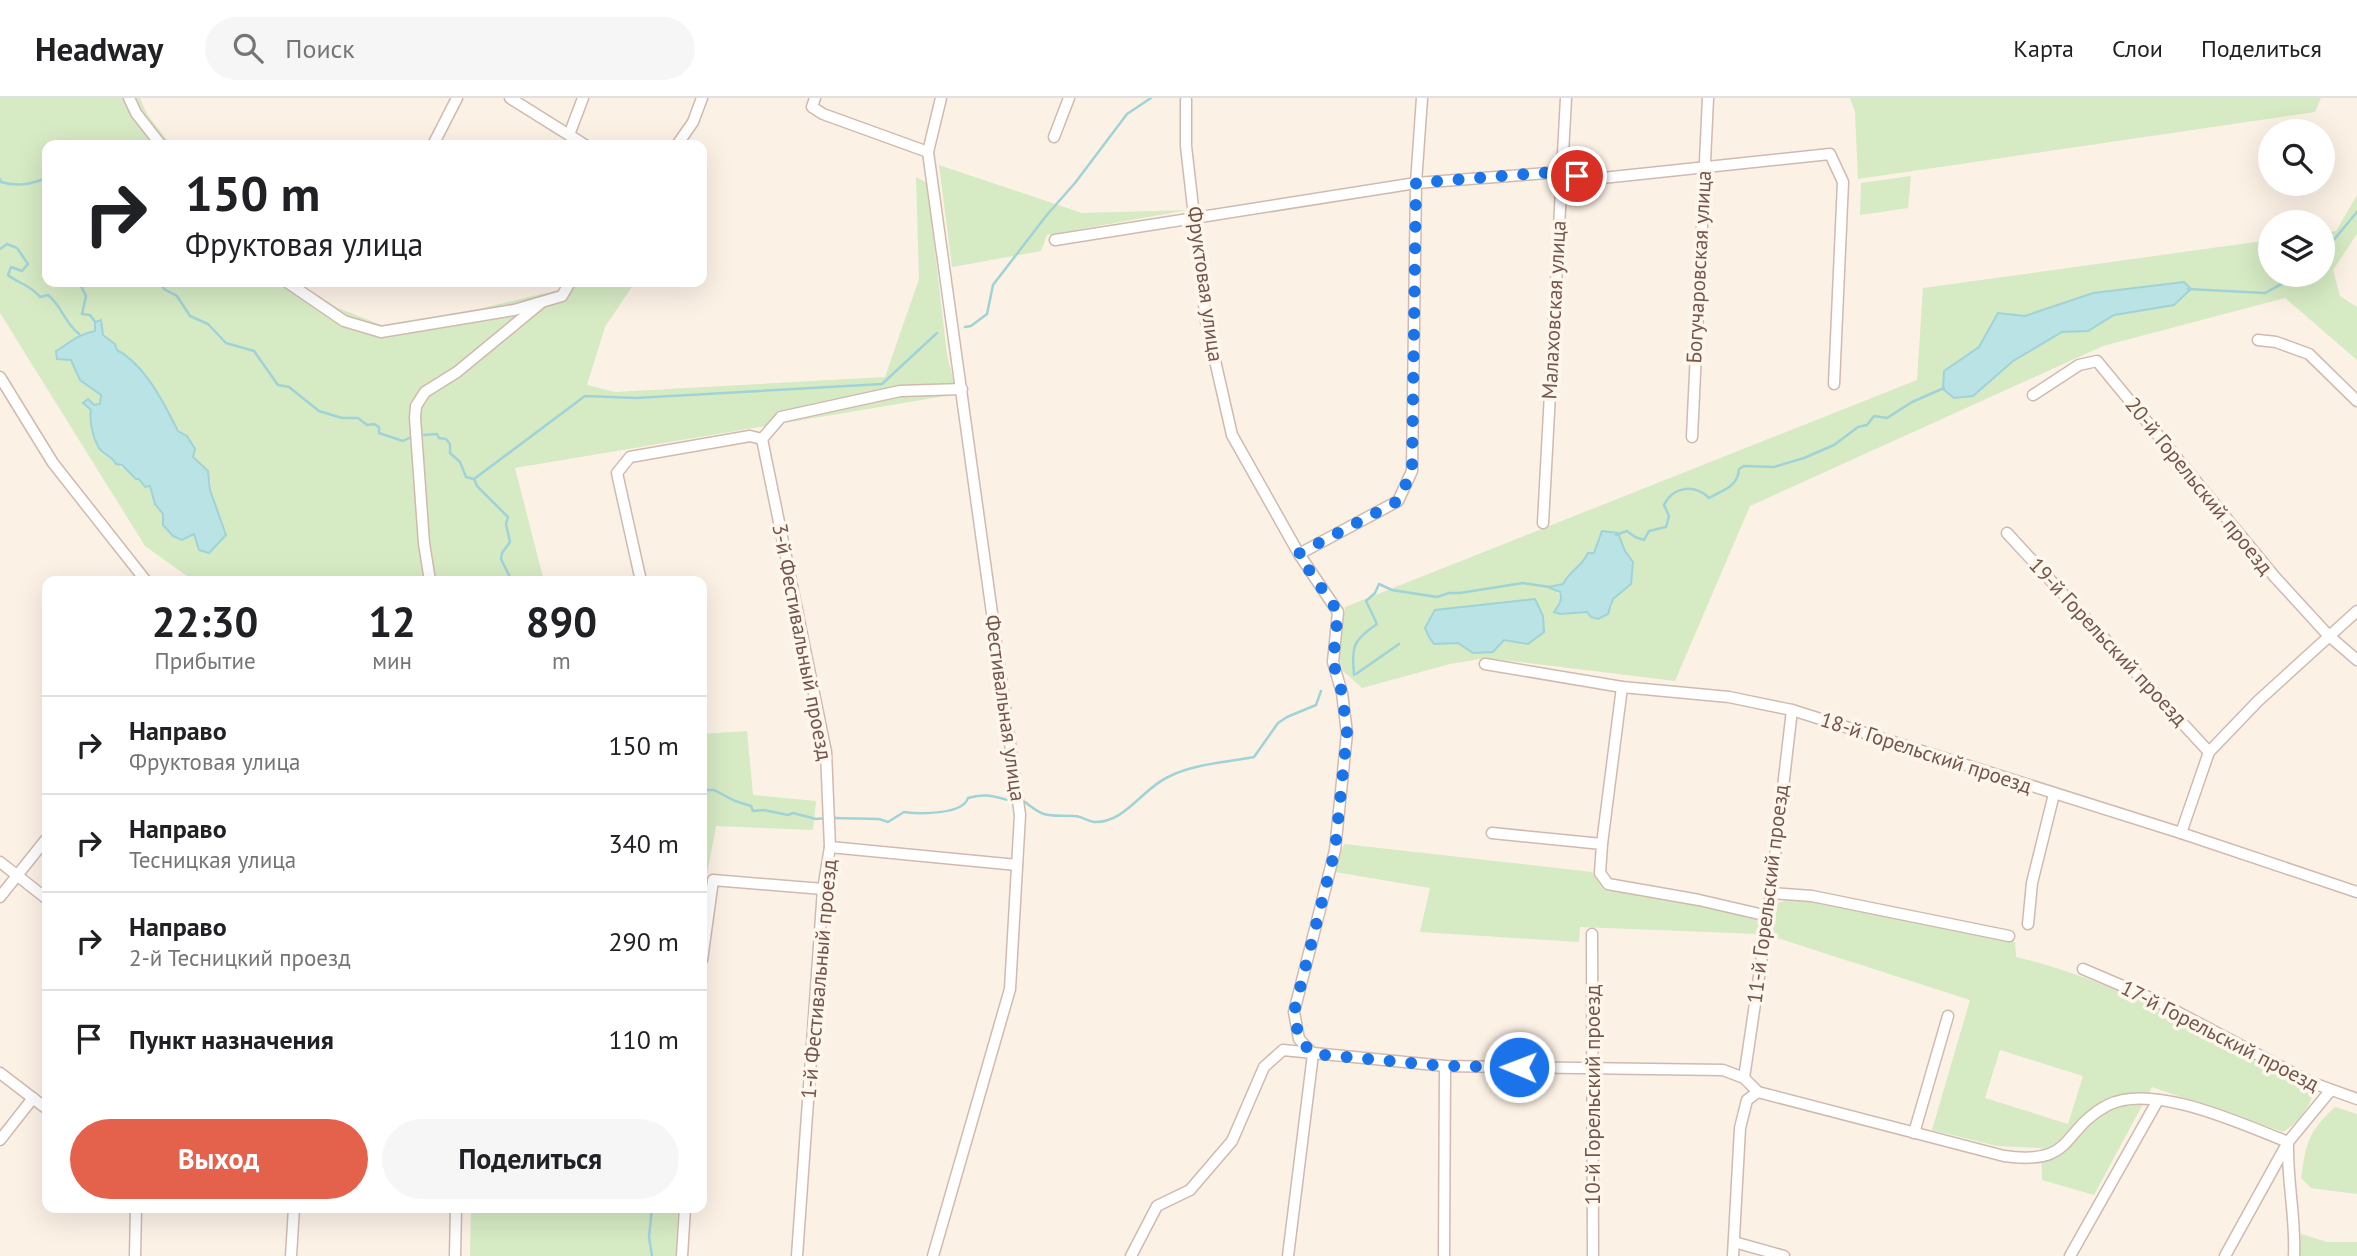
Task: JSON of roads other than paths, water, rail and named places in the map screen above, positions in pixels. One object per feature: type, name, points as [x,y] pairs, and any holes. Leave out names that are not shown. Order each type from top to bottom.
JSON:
[{"type":"street","points":[[129,98],[136,113],[157,140]]},
{"type":"street","points":[[436,140],[457,98]]},
{"type":"street","points":[[510,98],[578,140]]},
{"type":"street","points":[[569,135],[583,98]]},
{"type":"street","points":[[680,140],[693,122],[702,98]]},
{"type":"street","points":[[815,98],[812,107],[823,114],[928,152],[941,98]]},
{"type":"street","points":[[1054,137],[1069,98]]},
{"type":"street","points":[[1298,554],[1398,501],[1412,471],[1416,183],[1422,98]]},
{"type":"street","name":"Малаховская улица","points":[[1543,523],[1566,98]]},
{"type":"street","name":"Богучаровская улица","points":[[1692,437],[1708,98]]},
{"type":"street","name":"Фруктовая улица","points":[[1186,100],[1186,146],[1206,321],[1233,435],[1298,554],[1338,612],[1333,662],[1342,693],[1347,733],[1335,850],[1294,1012],[1299,1039],[1313,1054]]},
{"type":"street","name":"Фестивальная улица","points":[[928,152],[1020,815],[1010,989],[933,1256]]},
{"type":"street","points":[[1055,240],[1416,183],[1561,172],[1593,179],[1830,154],[1843,181],[1833,384]]},
{"type":"street","points":[[294,287],[344,321],[382,332],[514,310],[562,296],[567,287]]},
{"type":"street","points":[[429,576],[421,501],[416,406],[425,393],[457,372],[542,302]]},
{"type":"street","points":[[2258,340],[2276,342],[2309,354],[2357,401]]},
{"type":"street","name":"20-й Горельский проезд","points":[[2033,395],[2079,365],[2097,361],[2274,576],[2328,635],[2357,660]]},
{"type":"street","points":[[0,377],[53,463],[142,576]]},
{"type":"street","points":[[640,576],[617,473],[630,457],[750,436],[762,439],[781,417],[900,391],[962,388]]},
{"type":"street","name":"3-й Фестивальный проезд","points":[[762,439],[826,752],[830,847]]},
{"type":"street","name":"19-й Горельский проезд","points":[[2007,533],[2209,752]]},
{"type":"street","points":[[2181,833],[2209,752],[2258,701],[2357,611]]},
{"type":"street","name":"18-й Горельский проезд","points":[[1485,664],[1622,687],[1729,697],[1792,710],[2181,833],[2357,892]]},
{"type":"street","points":[[1622,687],[1600,873],[1608,884],[1699,900],[1768,916]]},
{"type":"street","name":"11-й Горельский проезд","points":[[1744,1078],[1768,916],[1792,710]]},
{"type":"street","points":[[2028,924],[2032,883],[2054,794]]},
{"type":"street","points":[[1492,833],[1602,844]]},
{"type":"street","points":[[0,897],[42,844]]},
{"type":"street","name":"1-й Фестивальный проезд","points":[[797,1256],[823,889],[830,847],[1017,866]]},
{"type":"street","points":[[0,862],[42,895]]},
{"type":"street","points":[[707,924],[713,880],[823,889]]},
{"type":"street","points":[[1770,892],[1812,896],[2009,936]]},
{"type":"street","name":"10-й Горельский проезд","points":[[1592,934],[1593,1256]]},
{"type":"street","name":"17-й Горельский проезд","points":[[2083,969],[2153,999],[2330,1091],[2357,1099]]},
{"type":"street","points":[[1914,1133],[1948,1016]]},
{"type":"street","points":[[1131,1256],[1157,1206],[1190,1191],[1232,1141],[1264,1067],[1283,1050],[1445,1066],[1723,1070],[1744,1078],[1758,1092],[2004,1156],[2027,1159],[2048,1156],[2064,1147],[2093,1116],[2108,1105],[2126,1100],[2158,1100],[2210,1111],[2288,1142]]},
{"type":"street","points":[[1288,1256],[1313,1054]]},
{"type":"street","points":[[1444,1256],[1445,1066]]},
{"type":"street","points":[[0,1073],[42,1105]]},
{"type":"street","points":[[2225,1256],[2288,1142],[2330,1091]]},
{"type":"street","points":[[1733,1256],[1740,1128],[1747,1100],[1758,1092]]},
{"type":"street","points":[[0,1140],[33,1098]]},
{"type":"street","points":[[2070,1256],[2158,1100]]},
{"type":"street","points":[[2288,1142],[2287,1163],[2295,1230],[2294,1256]]},
{"type":"street","points":[[135,1256],[136,1213]]},
{"type":"street","points":[[291,1256],[294,1213]]},
{"type":"street","points":[[455,1256],[456,1213]]},
{"type":"street","points":[[682,1256],[685,1213]]},
{"type":"street","points":[[1734,1242],[1784,1256]]},
{"type":"water","points":[[2184,282],[2191,289],[2174,305],[2114,315],[2088,331],[2062,332],[2013,361],[1973,396],[1954,398],[1943,389],[1944,371],[1979,347],[1998,313],[2025,316],[2093,293]]},
{"type":"water","points":[[101,320],[103,335],[145,375],[178,431],[187,436],[195,449],[193,457],[208,471],[210,490],[226,535],[209,553],[199,550],[194,534],[182,540],[173,536],[163,525],[163,514],[155,504],[150,486],[145,487],[139,479],[122,465],[116,464],[99,448],[92,429],[91,410],[83,403],[88,399],[94,405],[100,404],[101,395],[80,380],[71,360],[57,359],[56,351],[80,336],[95,331],[95,322]]},
{"type":"water","points":[[1602,531],[1618,533],[1633,562],[1631,584],[1613,599],[1608,614],[1598,619],[1587,612],[1554,612],[1561,595],[1548,587],[1563,584],[1588,553],[1594,553]]},
{"type":"water","points":[[1535,599],[1543,616],[1544,632],[1528,644],[1504,640],[1493,652],[1473,653],[1458,643],[1434,644],[1425,628],[1435,610]]},
{"type":"waterway","points":[[965,327],[971,326],[987,314],[993,285],[1127,114],[1151,98]]},
{"type":"waterway","points":[[0,179],[7,184],[19,185],[42,179]]},
{"type":"waterway","points":[[2335,238],[2357,212]]},
{"type":"waterway","points":[[0,249],[7,244],[17,248],[28,264],[22,271],[11,267],[8,275],[40,297],[48,295],[79,334]]},
{"type":"waterway","points":[[82,287],[86,296],[82,314],[90,315],[95,322]]},
{"type":"waterway","points":[[163,287],[177,296],[190,316],[208,324],[226,343],[254,351],[278,385],[289,387],[319,411],[342,418],[358,418],[367,425],[374,424],[379,427],[379,433],[403,441],[409,438]]},
{"type":"waterway","points":[[2188,289],[2265,293],[2276,287]]},
{"type":"waterway","points":[[474,479],[585,396],[636,398],[882,384],[937,333]]},
{"type":"waterway","points":[[1616,535],[1627,531],[1644,540],[1649,531],[1666,527],[1669,516],[1664,505],[1673,494],[1691,489],[1709,498],[1733,484],[1739,469],[1744,466],[1774,467],[1804,458],[1834,445],[1858,427],[1867,425],[1874,416],[1887,418],[1912,402],[1944,388]]},
{"type":"waterway","points":[[424,435],[437,434],[439,438],[446,439],[450,444],[450,453],[460,462],[466,477],[474,479],[477,486],[508,517],[506,524],[510,542],[501,559],[510,576]]},
{"type":"waterway","points":[[1354,675],[1355,645],[1377,624],[1366,601],[1375,593],[1379,584],[1392,590],[1437,597],[1523,583],[1550,587]]},
{"type":"waterway","points":[[1356,674],[1399,644]]},
{"type":"waterway","points":[[1025,802],[1048,815],[1077,816],[1094,822],[1105,821],[1125,811],[1151,788],[1170,776],[1200,766],[1254,757],[1278,723],[1316,705],[1321,691]]},
{"type":"waterway","points":[[707,790],[714,790],[751,806],[753,811],[826,818]]},
{"type":"waterway","points":[[832,818],[879,819],[888,822],[904,812],[930,813],[958,808],[973,796],[1008,800]]},
{"type":"waterway","points":[[651,1213],[649,1237],[652,1256]]}]
